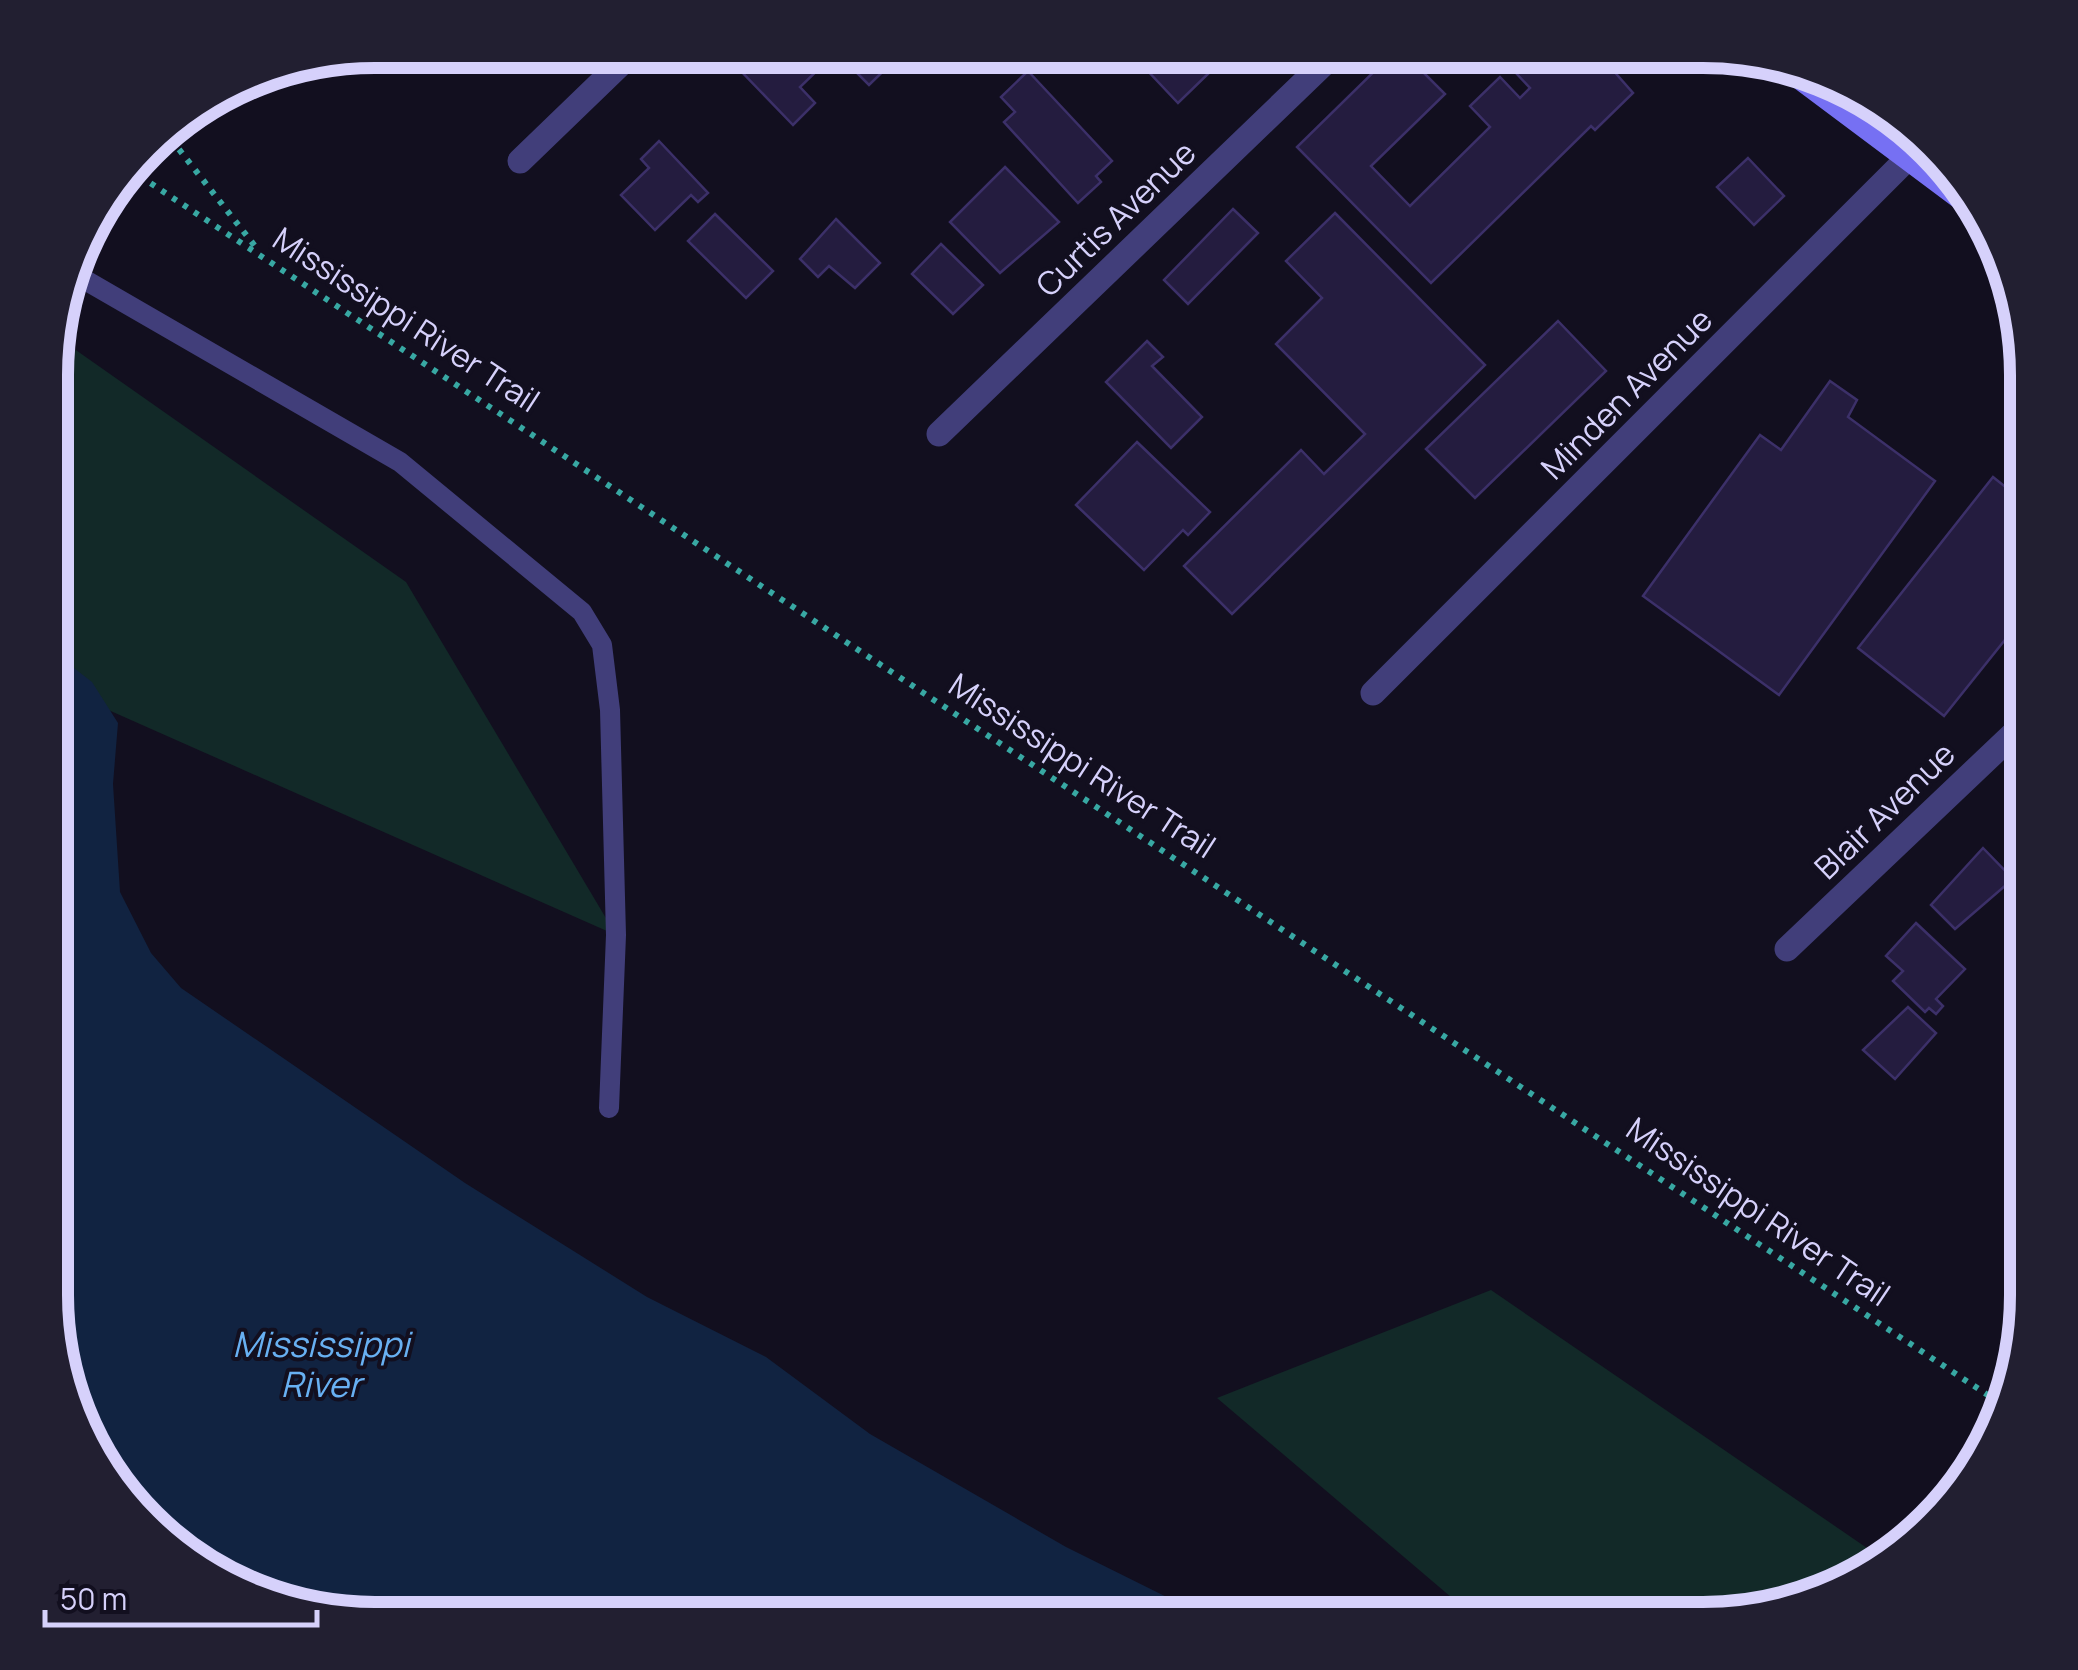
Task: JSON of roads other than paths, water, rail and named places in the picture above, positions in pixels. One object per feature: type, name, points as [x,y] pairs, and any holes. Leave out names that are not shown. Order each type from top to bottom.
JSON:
[{"type":"main road","points":[[1834,97],[1895,135]]},
{"type":"street","points":[[520,160],[616,68]]},
{"type":"street","name":"Curtis Avenue","points":[[939,434],[1319,68]]},
{"type":"street","name":"Minden Avenue","points":[[1372,693],[1916,152]]},
{"type":"street","name":"Blair Avenue","points":[[1787,949],[2011,737]]},
{"type":"lane","points":[[83,279],[400,462],[582,612],[602,645],[610,710],[616,935],[608,1108]]},
{"type":"water","name":"Mississippi River","points":[[67,663],[92,682],[118,723],[113,784],[120,892],[151,953],[181,988],[465,1183],[647,1297],[766,1357],[870,1434],[1066,1547],[1177,1602],[354,1602],[295,1592],[257,1579],[204,1551],[157,1513],[119,1466],[99,1431],[78,1375],[68,1316]]}]
